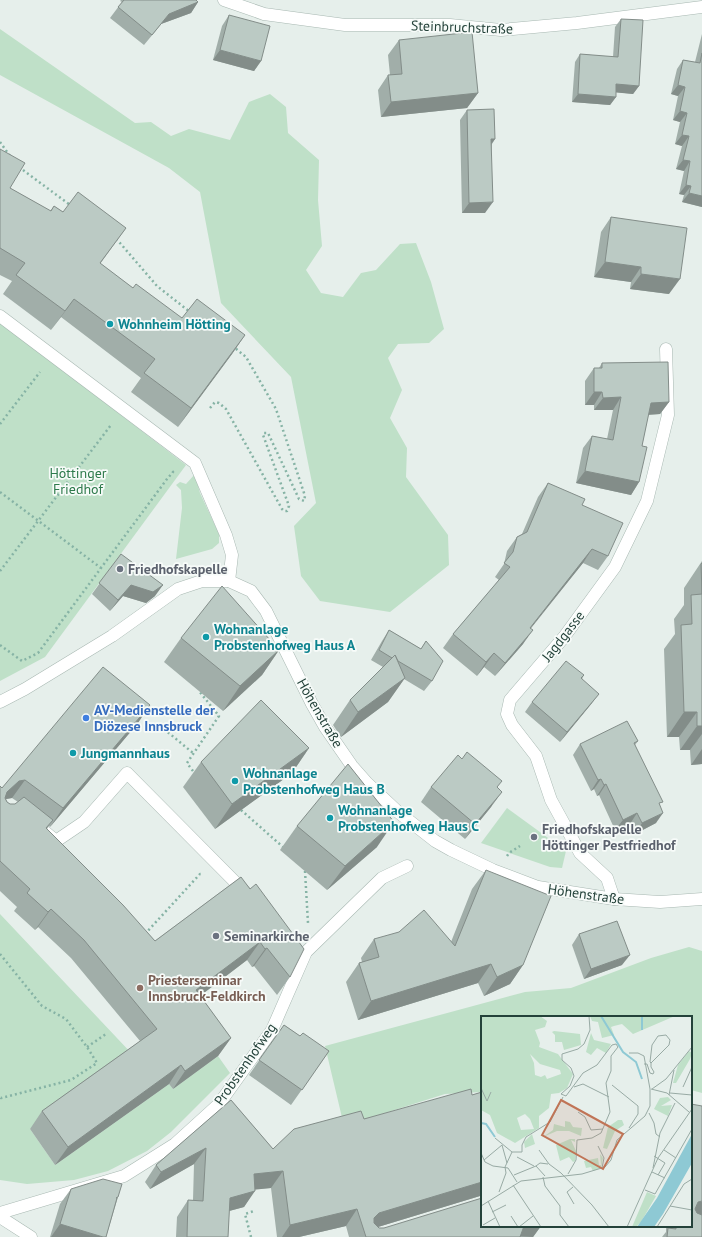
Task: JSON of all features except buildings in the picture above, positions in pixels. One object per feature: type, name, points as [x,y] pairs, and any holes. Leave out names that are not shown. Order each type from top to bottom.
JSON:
[{"type":"street","name":"Steinbruchstraße","points":[[224,0],[264,14],[345,25],[450,25],[501,30],[576,23],[702,7]]},
{"type":"street","points":[[0,316],[195,463],[226,535],[232,555],[229,581]]},
{"type":"street","name":"Jagdgasse","points":[[614,899],[607,878],[580,853],[551,800],[536,756],[512,725],[507,714],[510,700],[564,637],[615,567],[647,500],[668,415],[666,350]]},
{"type":"street","name":"Höhenstraße","points":[[0,702],[25,689],[105,640],[178,589],[202,581],[229,581],[251,591],[266,611],[312,704],[329,733],[352,766],[372,788],[398,812],[435,841],[493,870],[538,887],[614,899],[660,902],[702,899]]},
{"type":"street","points":[[33,823],[56,841],[84,822],[127,773],[251,898]]},
{"type":"street","points":[[303,949],[382,878],[407,866]]},
{"type":"street","name":"Probstenhofweg","points":[[0,1213],[124,1176],[175,1144],[219,1104],[272,1030],[303,949]]},
{"type":"street","points":[[0,1217],[31,1237]]},
{"type":"path","points":[[0,142],[12,159]]},
{"type":"path","points":[[15,164],[71,206]]},
{"type":"path","points":[[114,238],[157,286],[193,314]]},
{"type":"path","points":[[210,408],[215,402],[219,403],[226,409],[282,509],[287,511],[289,506],[263,435],[264,433],[268,433],[300,499],[304,500],[306,496],[276,409],[246,357],[234,347]]},
{"type":"path","points":[[34,368],[46,377]]},
{"type":"path","points":[[0,424],[40,372]]},
{"type":"path","points":[[0,571],[111,426],[105,421]]},
{"type":"path","points":[[0,645],[22,661],[38,653],[173,472],[166,467]]},
{"type":"path","points":[[0,492],[101,568]]},
{"type":"path","points":[[196,775],[187,763],[219,716],[198,691]]},
{"type":"path","points":[[164,729],[193,753]]},
{"type":"path","points":[[241,810],[283,847]]},
{"type":"path","points":[[142,937],[167,907],[200,874],[208,873],[216,864]]},
{"type":"path","points":[[303,949],[309,917],[305,871]]},
{"type":"path","points":[[0,954],[42,1006],[66,1019],[97,1063],[71,1080],[1,1098],[0,1096]]},
{"type":"path","points":[[87,1047],[106,1034]]},
{"type":"path","points":[[251,1237],[245,1214],[254,1211]]},
{"type":"green space","points":[[0,29],[135,123],[151,122],[171,136],[189,129],[230,140],[249,102],[270,94],[286,107],[288,133],[319,160],[318,200],[322,246],[306,270],[321,293],[343,297],[361,273],[376,270],[400,244],[416,243],[431,282],[444,329],[429,343],[398,344],[388,358],[402,390],[390,418],[407,448],[406,477],[448,535],[449,565],[390,612],[320,601],[301,576],[294,526],[316,503],[291,377],[221,303],[200,192],[169,168],[0,75]]},
{"type":"green space","name":"Höttinger Friedhof","points":[[0,322],[186,465],[45,657],[0,681]]},
{"type":"green space","points":[[195,474],[200,493],[219,534],[219,543],[212,549],[176,559],[182,508],[181,490],[176,485],[180,482],[186,484]]},
{"type":"green space","points":[[507,808],[566,851],[562,868],[550,867],[481,843]]},
{"type":"green space","points":[[0,914],[133,1055],[30,1129],[55,1165],[169,1084],[173,1089],[218,1056],[230,1073],[171,1132],[147,1151],[108,1171],[74,1180],[27,1184],[0,1180]]},
{"type":"green space","points":[[689,947],[702,951],[702,1093],[692,1090],[692,1016],[481,1016],[481,1092],[445,1094],[344,1126],[325,1046],[525,992],[571,988],[651,958]]},
{"type":"place","name":"Wohnheim Hötting","points":[[110,324]]},
{"type":"place","name":"Friedhofskapelle","points":[[120,569]]},
{"type":"place","name":"Wohnanlage Probstenhofweg Haus A","points":[[206,637]]},
{"type":"place","name":"AV-Medienstelle der Diözese Innsbruck","points":[[86,718]]},
{"type":"place","name":"Jungmannhaus","points":[[73,753]]},
{"type":"place","name":"Wohnanlage Probstenhofweg Haus B","points":[[235,781]]},
{"type":"place","name":"Wohnanlage Probstenhofweg Haus C","points":[[330,818]]},
{"type":"place","name":"Friedhofskapelle Höttinger Pestfriedhof","points":[[534,837]]},
{"type":"place","name":"Seminarkirche","points":[[216,936]]},
{"type":"place","name":"Priesterseminar Innsbruck-Feldkirch","points":[[140,988]]}]
